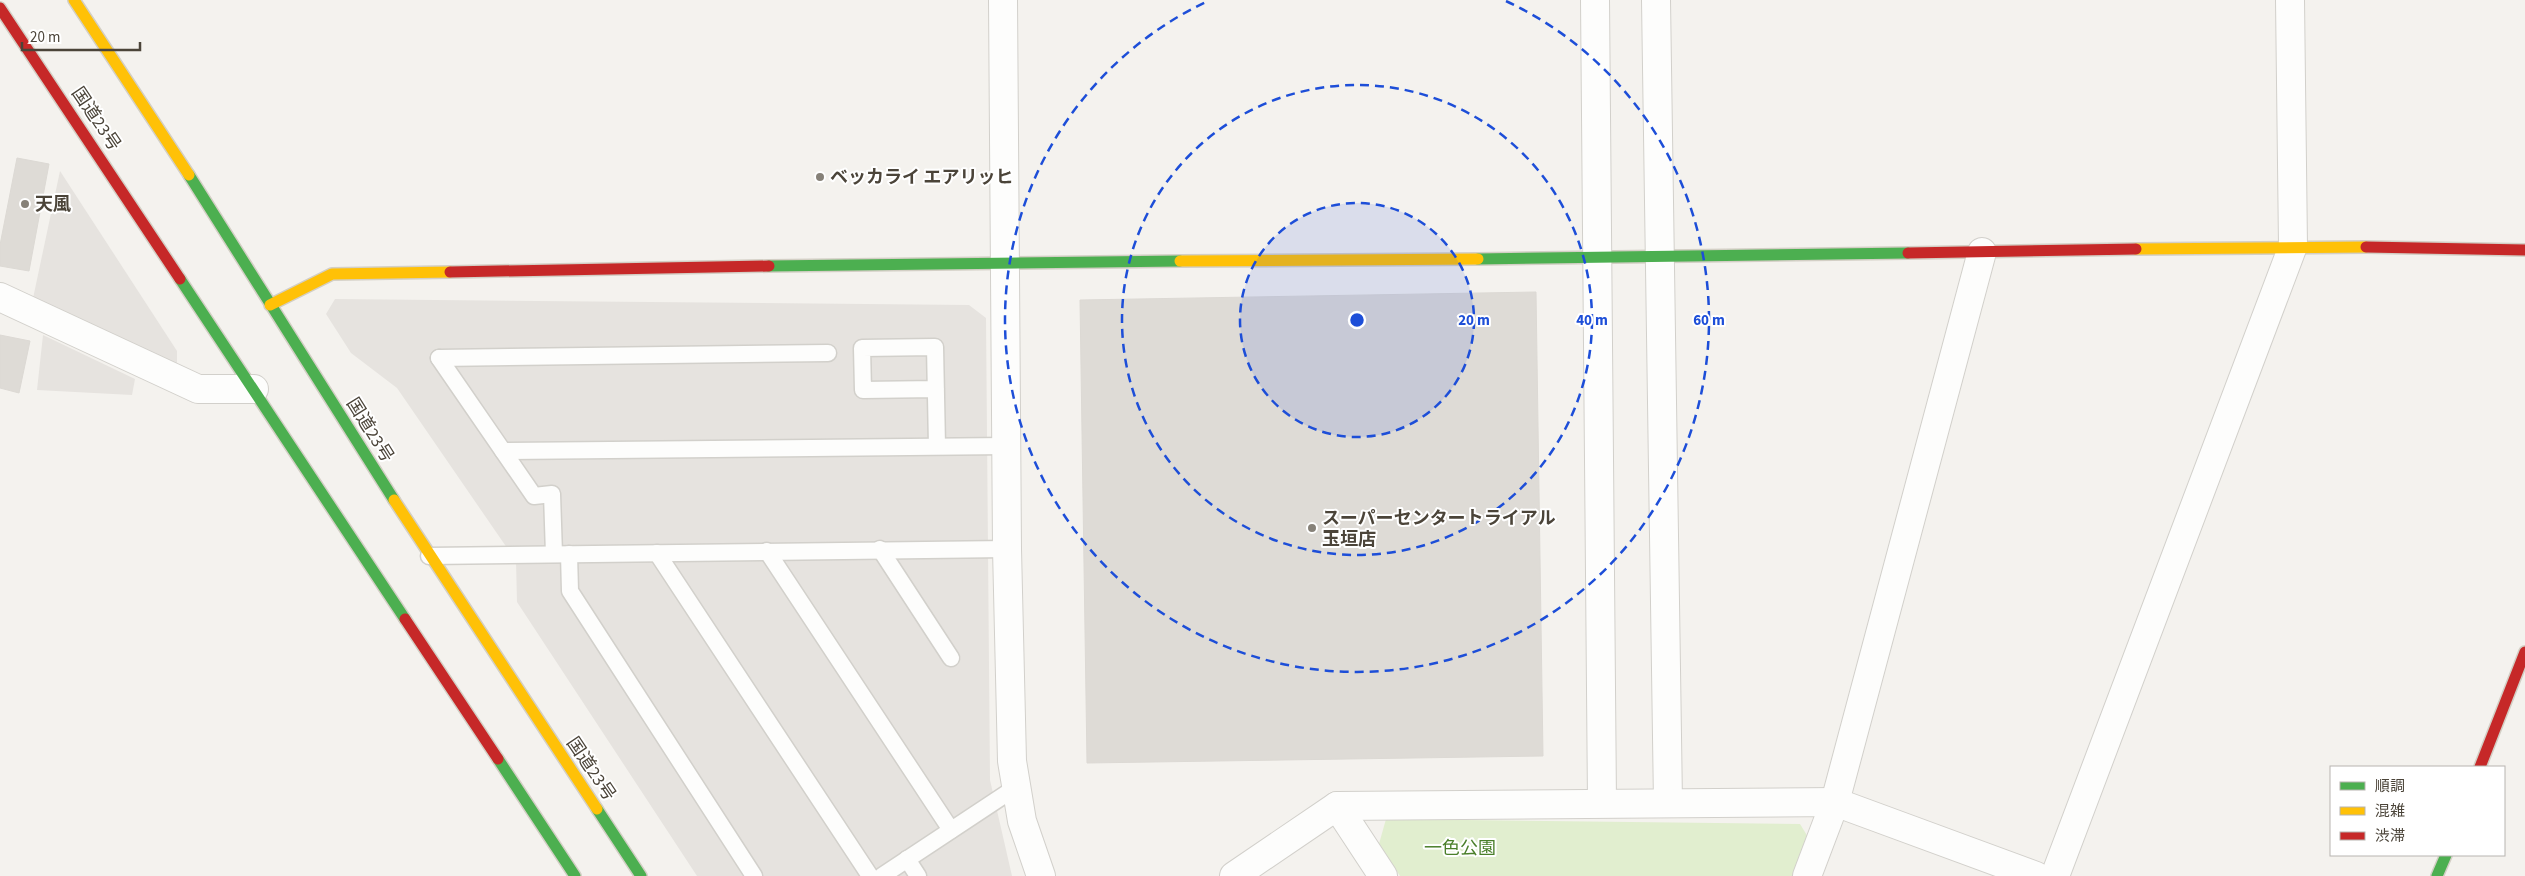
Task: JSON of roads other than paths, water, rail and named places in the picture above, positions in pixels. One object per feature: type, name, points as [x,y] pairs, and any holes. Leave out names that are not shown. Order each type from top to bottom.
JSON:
[{"type":"main road","name":"国道23号","points":[[74,0],[169,143],[429,556],[641,876]]},
{"type":"main road","name":"国道23号","points":[[0,8],[575,876]]},
{"type":"main road","points":[[270,305],[332,274],[1005,262],[1597,258],[2293,246],[2525,250]]},
{"type":"main road","points":[[2480,766],[2525,652]]},
{"type":"main road","points":[[2438,876],[2446,856]]},
{"type":"street","points":[[1003,0],[1007,549],[1012,761],[1022,821],[1041,876]]},
{"type":"street","points":[[1595,0],[1602,803]]},
{"type":"street","points":[[1656,0],[1668,804]]},
{"type":"street","points":[[2054,876],[2293,246],[2290,0]]},
{"type":"street","points":[[1807,876],[1835,802],[1982,252]]},
{"type":"street","points":[[0,297],[198,389],[254,389]]},
{"type":"street","points":[[1234,876],[1337,806],[1835,802],[2036,876]]},
{"type":"street","points":[[1337,806],[1383,876]]},
{"type":"lane","points":[[936,389],[863,390],[862,348],[935,347],[936,389],[937,446]]},
{"type":"lane","points":[[754,876],[570,591],[561,554],[552,494],[534,496],[439,358],[828,353]]},
{"type":"lane","points":[[503,451],[1006,446]]},
{"type":"lane","points":[[429,556],[880,549],[1007,549]]},
{"type":"lane","points":[[880,549],[952,658]]},
{"type":"lane","points":[[766,551],[951,830]]},
{"type":"lane","points":[[657,552],[870,876]]},
{"type":"lane","points":[[882,876],[1015,788]]},
{"type":"lane","points":[[908,859],[918,876]]},
{"type":"place","name":"ベッカライ エアリッヒ","points":[[820,177]]},
{"type":"place","name":"天風","points":[[25,204]]},
{"type":"place","name":"スーパーセンタートライアル 玉垣店","points":[[1312,528]]},
{"type":"park label","name":"一色公園","points":[[1460,848]]}]
